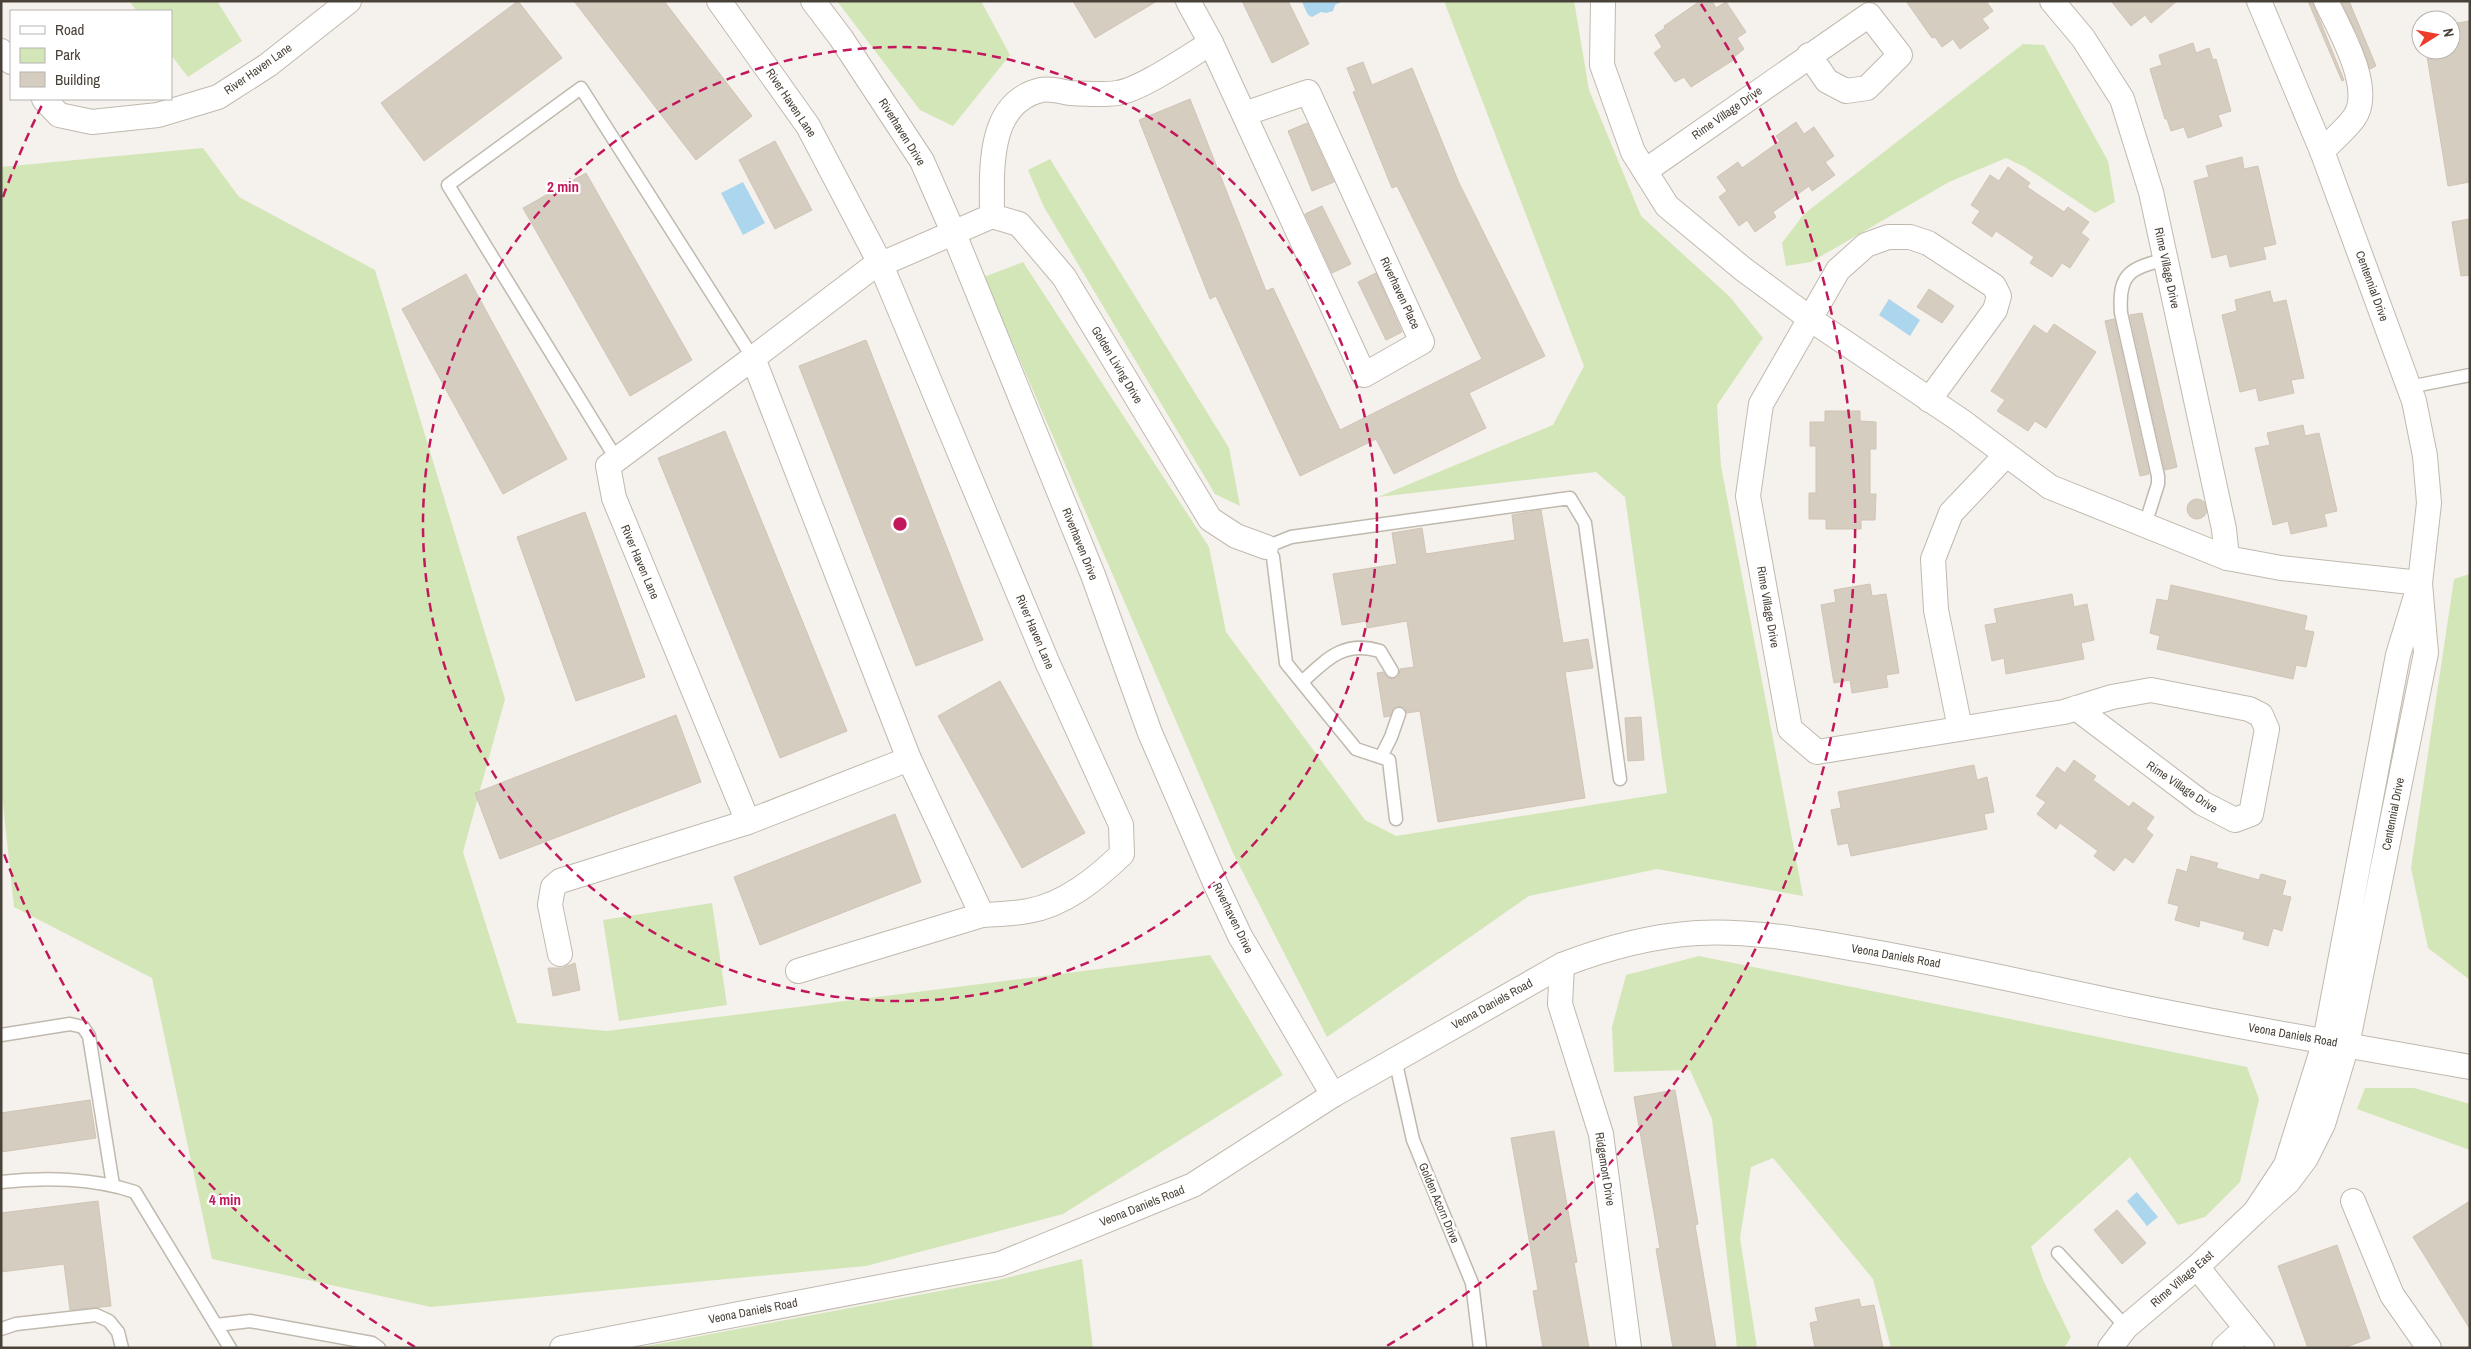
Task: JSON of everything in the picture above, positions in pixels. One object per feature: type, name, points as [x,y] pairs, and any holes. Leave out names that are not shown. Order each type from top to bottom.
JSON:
[{"type":"street","name":"River Haven Lane","points":[[45,100],[59,114],[92,122],[158,114],[218,98],[268,65],[349,1]]},
{"type":"street","name":"River Haven Lane","points":[[719,1],[808,126],[881,265],[1048,664],[1121,825],[1122,854],[1098,877],[1060,900],[1029,911],[982,915],[798,971]]},
{"type":"street","name":"Riverhaven Drive","points":[[813,1],[841,38],[922,161],[954,234],[1093,575],[1150,733],[1212,876],[1240,936],[1333,1095]]},
{"type":"street","name":"Riverhaven Place","points":[[1188,1],[1211,43],[1364,374],[1422,342],[1308,92],[1244,114]]},
{"type":"street","points":[[1603,1],[1602,65],[1633,152],[1667,206],[1743,270],[1809,318],[1929,400],[2050,487],[2228,558],[2281,568],[2420,583]]},
{"type":"street","name":"Rime Village Drive","points":[[2052,1],[2083,38],[2122,99],[2151,192],[2224,529],[2228,558]]},
{"type":"street","name":"Centennial Drive","points":[[2259,1],[2322,151],[2409,387],[2414,401],[2426,456],[2429,503],[2420,583],[2398,654],[2336,1043]]},
{"type":"street","points":[[2322,151],[2355,117],[2362,98],[2355,66],[2326,1]]},
{"type":"street","points":[[617,460],[870,269],[992,216],[992,154],[1004,116],[1019,99],[1043,90],[1080,94],[1119,93],[1153,78],[1211,43]]},
{"type":"street","points":[[1,51],[10,61]]},
{"type":"street","name":"Rime Village Drive","points":[[1645,171],[1809,55]]},
{"type":"street","name":"Golden Living Drive","points":[[992,216],[1019,224],[1064,277],[1210,519],[1236,536],[1266,547]]},
{"type":"street","name":"Rime Village Drive","points":[[1929,400],[1995,310],[1999,296],[1994,286],[1928,244],[1910,237],[1888,237],[1866,245],[1838,270],[1761,404],[1748,496],[1790,729],[1817,752],[2076,708],[2112,697],[2151,690],[2249,710],[2261,715],[2267,729],[2251,814],[2235,820],[2202,803],[2076,708]]},
{"type":"street","points":[[753,358],[909,759],[982,915]]},
{"type":"street","points":[[1960,728],[1936,610],[1933,558],[1951,513],[2006,455]]},
{"type":"street","name":"River Haven Lane","points":[[617,460],[608,466],[614,498],[748,822]]},
{"type":"street","points":[[560,954],[550,905],[552,887],[560,882],[748,822],[909,759]]},
{"type":"street","name":"Veona Daniels Road","points":[[562,1348],[1000,1264],[1193,1186],[1333,1095],[1562,965],[1599,951],[1649,938],[1698,933],[1757,935],[1810,941],[1928,962],[2140,1007],[2470,1067]]},
{"type":"street","name":"Ridgemont Drive","points":[[1562,965],[1560,1004],[1601,1134],[1629,1348]]},
{"type":"street","name":"Rime Village East","points":[[2110,1348],[2126,1327],[2197,1267],[2255,1212],[2286,1164],[2336,1043]]},
{"type":"street","points":[[2353,1201],[2392,1294],[2423,1346]]},
{"type":"street","points":[[2197,1267],[2262,1348]]},
{"type":"street","points":[[2224,1348],[2246,1328]]},
{"type":"lane","points":[[617,460],[448,185],[581,88],[753,358]]},
{"type":"lane","points":[[2145,525],[2158,484],[2158,476],[2121,313],[2120,292],[2126,276],[2141,266],[2165,259]]},
{"type":"lane","points":[[2409,387],[2470,375]]},
{"type":"lane","points":[[1396,819],[1389,760],[1356,749],[1286,663],[1273,557],[1266,547],[1291,537],[1570,498],[1585,523],[1620,778]]},
{"type":"lane","points":[[1302,682],[1326,659],[1351,647],[1366,647],[1380,651],[1392,671]]},
{"type":"lane","points":[[1381,757],[1391,737],[1399,714]]},
{"type":"lane","points":[[1,1035],[70,1024],[83,1027],[89,1036],[113,1185]]},
{"type":"lane","name":"Golden Acorn Drive","points":[[1395,1059],[1413,1140],[1472,1283],[1480,1348]]},
{"type":"lane","points":[[1,1182],[49,1180],[113,1185],[135,1192],[230,1348]]},
{"type":"lane","points":[[2058,1252],[2126,1327]]},
{"type":"lane","points":[[1,1329],[16,1324],[96,1315],[109,1321],[118,1332],[122,1348]]},
{"type":"lane","points":[[216,1325],[250,1321],[372,1343],[379,1348]]},
{"type":"green space","points":[[129,1],[217,1],[242,41],[188,77],[172,56],[172,10],[136,10]]},
{"type":"green space","points":[[837,1],[981,1],[1010,55],[953,126],[920,110]]},
{"type":"green space","points":[[1444,1],[1574,1],[1589,90],[1641,216],[1730,297],[1763,338],[1717,405],[1721,466],[1803,896],[1657,869],[1529,896],[1327,1037],[1234,855],[984,277],[1023,262],[1209,547],[1226,632],[1365,820],[1396,836],[1667,793],[1625,497],[1596,472],[1378,497],[1553,425],[1584,366]]},
{"type":"green space","points":[[2023,44],[2044,45],[2108,161],[2115,202],[2095,213],[2025,167],[2006,158],[1949,182],[1811,262],[1786,266],[1782,243],[1804,214]]},
{"type":"green space","points":[[203,148],[239,197],[375,270],[505,699],[463,852],[517,1023],[607,1031],[1210,955],[1283,1075],[1063,1214],[866,1266],[431,1307],[212,1259],[152,978],[14,907],[1,786],[1,167]]},
{"type":"green space","points":[[1050,159],[1229,448],[1240,506],[1215,494],[1044,207],[1028,170]]},
{"type":"green space","points":[[2470,574],[2470,980],[2428,948],[2411,868],[2454,579]]},
{"type":"green space","points":[[712,903],[727,1005],[619,1021],[603,920]]},
{"type":"green space","points":[[1699,956],[2247,1067],[2259,1099],[2240,1182],[2205,1217],[2178,1225],[2130,1157],[2031,1247],[2044,1282],[2071,1337],[2064,1348],[1891,1348],[1873,1279],[1773,1158],[1751,1167],[1740,1238],[1757,1348],[1737,1348],[1712,1119],[1690,1070],[1614,1072],[1612,1027],[1626,975]]},
{"type":"green space","points":[[2365,1088],[2414,1088],[2470,1104],[2470,1150],[2357,1109]]},
{"type":"green space","points":[[1082,1259],[1093,1348],[637,1348],[998,1280]]},
{"type":"water","points":[[1343,1],[1335,5],[1333,11],[1321,12],[1312,17],[1308,15],[1302,2]]},
{"type":"water","points":[[743,182],[765,223],[743,235],[721,193]]},
{"type":"water","points":[[1889,299],[1920,320],[1910,336],[1879,315]]},
{"type":"water","points":[[2137,1192],[2158,1217],[2147,1226],[2127,1201]]},
{"type":"building","points":[[518,1],[562,58],[424,161],[381,103]]},
{"type":"building","points":[[574,1],[664,1],[752,116],[696,160]]},
{"type":"building","points":[[1073,1],[1157,1],[1095,38]]},
{"type":"building","points":[[1242,1],[1288,1],[1309,44],[1272,63]]},
{"type":"building","points":[[1700,1],[1712,1],[1716,8],[1726,2],[1746,32],[1737,38],[1744,49],[1734,57],[1735,59],[1691,87],[1684,77],[1675,82],[1654,53],[1662,47],[1655,35],[1665,28],[1664,26]]},
{"type":"building","points":[[1906,1],[1986,1],[1993,11],[1982,19],[1989,28],[1960,49],[1953,39],[1942,47],[1935,37],[1932,38]]},
{"type":"building","points":[[2111,1],[2177,1],[2151,23],[2145,15],[2131,26]]},
{"type":"building","points":[[2308,1],[2312,1],[2344,80],[2342,81]]},
{"type":"building","points":[[2341,1],[2349,1],[2376,66],[2370,69],[2359,38]]},
{"type":"building","points":[[2470,21],[2470,182],[2448,186],[2428,60],[2461,60],[2461,22]]},
{"type":"building","points":[[2193,43],[2196,53],[2209,48],[2213,60],[2216,59],[2231,111],[2218,115],[2222,126],[2188,138],[2184,127],[2171,131],[2167,119],[2165,119],[2150,69],[2162,65],[2159,55]]},
{"type":"building","points":[[1363,62],[1372,85],[1412,68],[1459,183],[1545,356],[1469,393],[1486,428],[1394,474],[1376,439],[1300,476],[1216,296],[1210,299],[1139,120],[1190,99],[1266,291],[1273,288],[1340,430],[1482,359],[1397,186],[1392,188],[1353,92],[1356,91],[1347,68]]},
{"type":"building","points":[[1796,122],[1804,134],[1814,127],[1834,156],[1825,162],[1835,175],[1812,191],[1809,186],[1773,212],[1776,217],[1755,232],[1747,220],[1739,226],[1719,197],[1727,191],[1717,177],[1738,162],[1742,168],[1780,141],[1776,136]]},
{"type":"building","points":[[1307,123],[1334,182],[1312,191],[1288,131]]},
{"type":"building","points":[[775,141],[812,210],[775,229],[739,160]]},
{"type":"building","points":[[2242,157],[2244,169],[2258,166],[2276,244],[2263,247],[2266,259],[2230,267],[2227,254],[2212,258],[2194,181],[2209,177],[2206,166]]},
{"type":"building","points":[[2008,167],[2030,183],[2027,187],[2064,212],[2068,207],[2089,222],[2081,233],[2089,239],[2070,268],[2062,263],[2052,277],[2030,263],[2034,257],[1996,231],[1992,237],[1972,223],[1980,211],[1971,205],[1990,175],[1999,181]]},
{"type":"building","points":[[586,173],[692,360],[630,396],[523,208]]},
{"type":"building","points":[[1322,206],[1351,264],[1332,273],[1305,214]]},
{"type":"building","points":[[2470,219],[2470,275],[2461,276],[2452,222]]},
{"type":"building","points":[[1376,273],[1402,332],[1386,340],[1358,282]]},
{"type":"building","points":[[466,274],[567,459],[503,494],[402,309]]},
{"type":"building","points":[[1929,289],[1954,306],[1942,323],[1917,307]]},
{"type":"building","points":[[2270,291],[2273,303],[2286,300],[2304,378],[2291,380],[2294,393],[2259,401],[2256,388],[2240,392],[2222,315],[2237,311],[2235,300]]},
{"type":"building","points":[[2142,313],[2177,467],[2165,470],[2130,315]]},
{"type":"building","points":[[2114,319],[2149,474],[2140,476],[2105,321]]},
{"type":"building","points":[[2054,324],[2096,352],[2046,428],[2035,421],[2028,431],[1997,411],[2005,400],[1991,391],[2034,325],[2047,334]]},
{"type":"building","points":[[866,340],[983,640],[916,666],[799,366]]},
{"type":"building","points":[[1825,411],[1860,411],[1860,421],[1876,422],[1876,449],[1870,449],[1870,494],[1876,494],[1875,520],[1861,520],[1861,529],[1826,529],[1826,519],[1809,519],[1809,493],[1816,493],[1816,446],[1810,446],[1810,422],[1825,422]]},
{"type":"building","points":[[2303,425],[2305,436],[2319,433],[2337,511],[2324,514],[2327,526],[2291,534],[2288,521],[2273,525],[2255,448],[2270,445],[2267,433]]},
{"type":"building","points":[[725,431],[847,731],[780,758],[658,458]]},
{"type":"building","points":[[2197,499],[2204,502],[2207,509],[2204,516],[2197,519],[2190,516],[2187,509],[2190,502]]},
{"type":"building","points":[[1541,510],[1563,643],[1588,639],[1593,668],[1565,672],[1585,798],[1438,822],[1420,711],[1407,713],[1405,708],[1398,706],[1393,708],[1390,716],[1384,717],[1377,673],[1383,672],[1388,678],[1393,679],[1399,675],[1400,669],[1414,667],[1407,621],[1367,628],[1366,621],[1342,625],[1333,574],[1397,564],[1392,533],[1422,528],[1426,554],[1515,540],[1512,515]]},
{"type":"building","points":[[585,512],[645,677],[576,701],[517,537]]},
{"type":"building","points":[[1870,584],[1872,596],[1886,594],[1899,673],[1886,675],[1888,687],[1852,693],[1850,680],[1834,683],[1821,605],[1836,602],[1834,590]]},
{"type":"building","points":[[2171,585],[2307,616],[2304,630],[2314,632],[2306,667],[2296,665],[2293,679],[2157,649],[2160,636],[2150,633],[2157,599],[2168,601]]},
{"type":"building","points":[[2072,594],[2074,607],[2087,604],[2094,640],[2081,643],[2084,659],[2006,674],[2004,658],[1992,661],[1985,625],[1997,623],[1994,609]]},
{"type":"building","points":[[1000,681],[1085,833],[1022,868],[938,716]]},
{"type":"building","points":[[676,715],[701,782],[500,859],[475,793]]},
{"type":"building","points":[[1641,717],[1644,760],[1628,761],[1625,718]]},
{"type":"building","points":[[2074,760],[2096,776],[2093,780],[2129,807],[2133,802],[2154,817],[2146,829],[2153,835],[2133,863],[2125,857],[2114,871],[2094,856],[2098,851],[2060,823],[2056,829],[2037,814],[2046,802],[2036,796],[2057,767],[2065,773]]},
{"type":"building","points":[[1974,765],[1977,780],[1987,777],[1994,812],[1984,814],[1987,829],[1851,856],[1848,843],[1838,845],[1831,810],[1841,808],[1838,792]]},
{"type":"building","points":[[895,814],[921,882],[760,945],[734,877]]},
{"type":"building","points":[[2191,856],[2218,863],[2216,868],[2259,880],[2261,874],[2286,881],[2282,895],[2291,897],[2282,931],[2273,928],[2268,946],[2243,939],[2245,932],[2200,920],[2199,927],[2175,920],[2179,906],[2168,903],[2177,869],[2187,872]]},
{"type":"building","points":[[575,963],[580,990],[553,996],[548,968],[562,968]]},
{"type":"building","points":[[1675,1090],[1698,1224],[1695,1225],[1716,1348],[1673,1348],[1656,1249],[1660,1248],[1634,1097]]},
{"type":"building","points":[[90,1100],[96,1138],[1,1152],[1,1113]]},
{"type":"building","points":[[1554,1131],[1577,1262],[1574,1263],[1589,1348],[1543,1348],[1533,1291],[1538,1290],[1511,1138]]},
{"type":"building","points":[[98,1201],[111,1306],[70,1310],[64,1264],[1,1272],[1,1213]]},
{"type":"building","points":[[2470,1201],[2470,1329],[2413,1237]]},
{"type":"building","points":[[2117,1210],[2146,1243],[2122,1264],[2094,1230]]},
{"type":"building","points":[[2337,1245],[2370,1338],[2344,1348],[2308,1348],[2278,1266]]},
{"type":"building","points":[[1859,1299],[1861,1307],[1874,1305],[1883,1348],[1815,1348],[1810,1323],[1818,1321],[1815,1308]]}]
